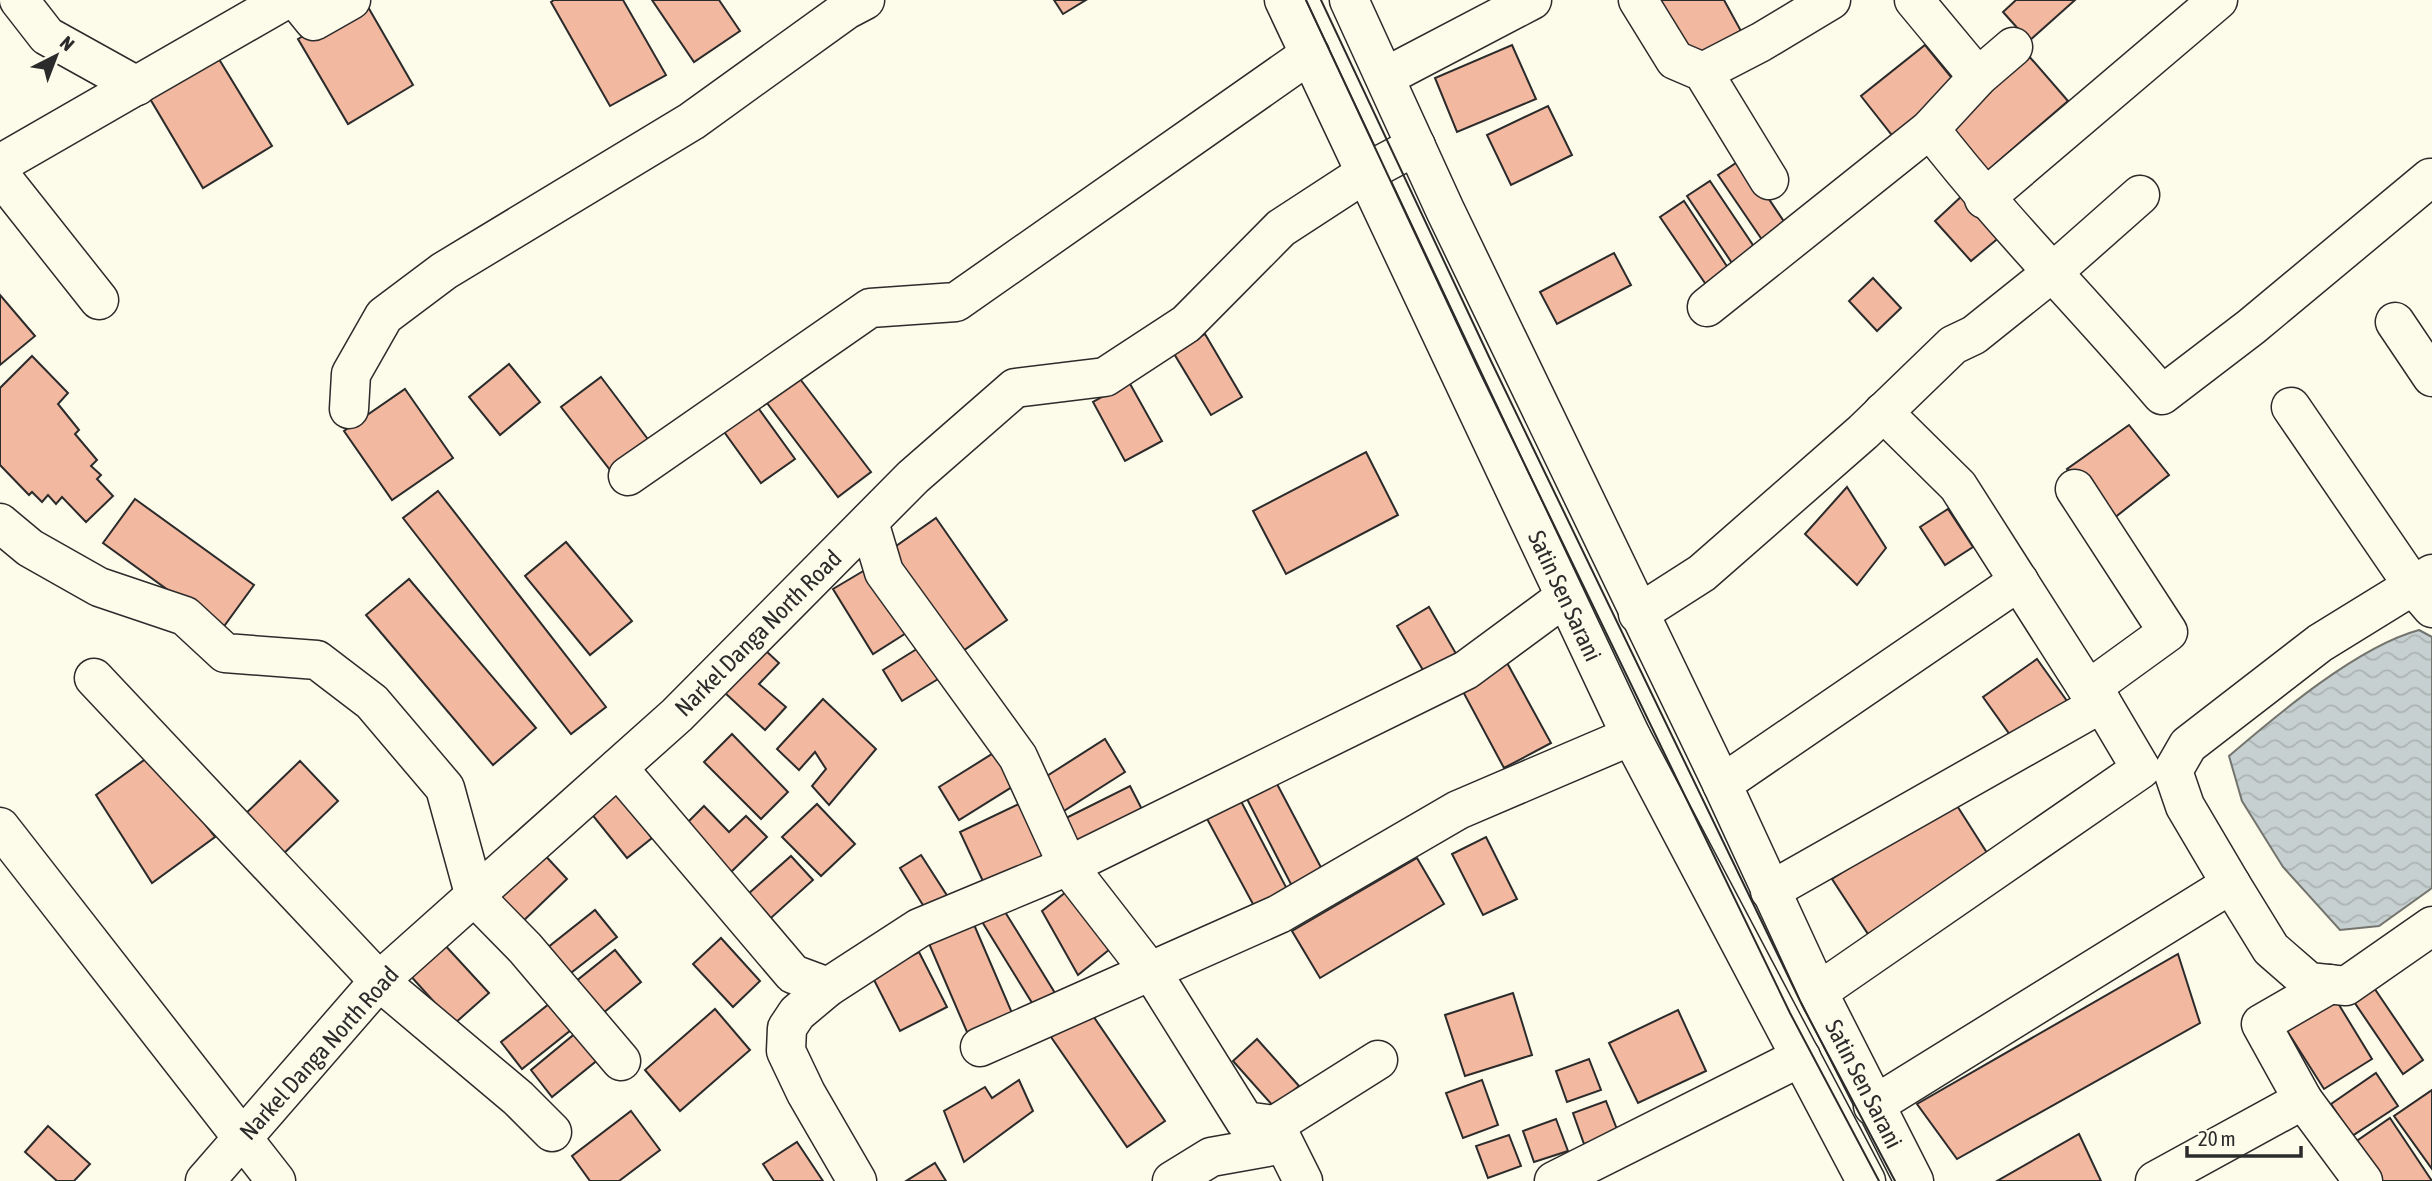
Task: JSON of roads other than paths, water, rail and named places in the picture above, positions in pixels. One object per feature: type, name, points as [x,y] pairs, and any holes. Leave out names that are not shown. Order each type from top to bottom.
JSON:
[{"type":"street","points":[[19,0],[47,36],[137,86]]},
{"type":"street","points":[[0,164],[285,0]]},
{"type":"street","points":[[297,0],[314,20],[351,0]]},
{"type":"street","points":[[349,409],[351,374],[384,316],[444,271],[692,121],[846,10],[865,0]]},
{"type":"street","name":"Satin Sen Sarani","points":[[1284,0],[1631,736],[1866,1181]]},
{"type":"street","name":"Satin Sen Sarani","points":[[1349,0],[1638,614],[1722,784],[1818,992],[1873,1105],[1914,1181]]},
{"type":"street","points":[[1385,77],[1532,0]]},
{"type":"street","points":[[1638,0],[1675,60],[1703,72],[1769,180]]},
{"type":"street","points":[[1703,72],[1761,42],[1831,0]]},
{"type":"street","points":[[1914,0],[1978,77]]},
{"type":"street","points":[[1984,199],[2218,0]]},
{"type":"street","points":[[1707,307],[1930,129],[1978,77],[2013,47]]},
{"type":"street","points":[[628,476],[870,308],[956,302],[1310,54]]},
{"type":"street","points":[[1930,129],[1984,199],[2054,271],[2162,395],[2251,327],[2430,178]]},
{"type":"street","name":"Narkel Danga North Road","points":[[205,1181],[379,981],[677,715],[913,477],[1015,388],[1105,377],[1186,324],[1281,228],[1367,173],[1416,146]]},
{"type":"street","points":[[0,175],[99,300]]},
{"type":"street","points":[[1638,614],[1702,573],[1883,412],[1952,345],[1974,335],[2054,271],[2140,195]]},
{"type":"street","points":[[2395,322],[2432,377]]},
{"type":"street","points":[[2291,408],[2426,590],[2320,643],[2189,745],[2173,771],[2185,806],[2271,949],[2309,982],[2346,986],[2432,926]]},
{"type":"street","points":[[1818,992],[2141,769],[1958,486],[1883,412]]},
{"type":"street","points":[[1770,891],[2095,697],[2168,632],[2075,489]]},
{"type":"street","points":[[869,522],[884,572],[1018,757],[1068,866],[1149,971],[1245,1121],[1280,1134],[1303,1181]]},
{"type":"street","points":[[0,523],[30,548],[99,587],[185,616],[225,653],[317,660],[372,702],[445,788],[475,897],[525,948],[621,1061]]},
{"type":"street","points":[[1722,784],[2019,581]]},
{"type":"street","points":[[857,1181],[806,1093],[786,1051],[787,1028],[797,1013],[828,987],[919,928],[1068,866],[1466,670],[1565,597]]},
{"type":"street","points":[[94,678],[379,981],[518,1098],[552,1132]]},
{"type":"street","points":[[980,1047],[1279,914],[1458,810],[1631,736]]},
{"type":"street","points":[[618,768],[793,974],[828,987]]},
{"type":"street","points":[[0,827],[275,1181]]},
{"type":"street","points":[[1873,1105],[2231,884]]},
{"type":"street","points":[[2330,984],[2261,1024],[2304,1100],[2362,1181]]},
{"type":"street","points":[[1554,1181],[1801,1057]]},
{"type":"street","points":[[1172,1181],[1211,1157],[1280,1134],[1378,1060]]},
{"type":"street","points":[[2155,1181],[2304,1100]]},
{"type":"water","points":[[2419,630],[2432,637],[2432,888],[2379,926],[2340,930],[2283,867],[2242,801],[2229,756],[2294,702],[2345,666],[2370,651]]},
{"type":"tram line","points":[[1306,0],[1478,368],[1790,1013],[1879,1181]]},
{"type":"tram line","points":[[1321,0],[1491,361],[1803,1007],[1895,1181]]}]
